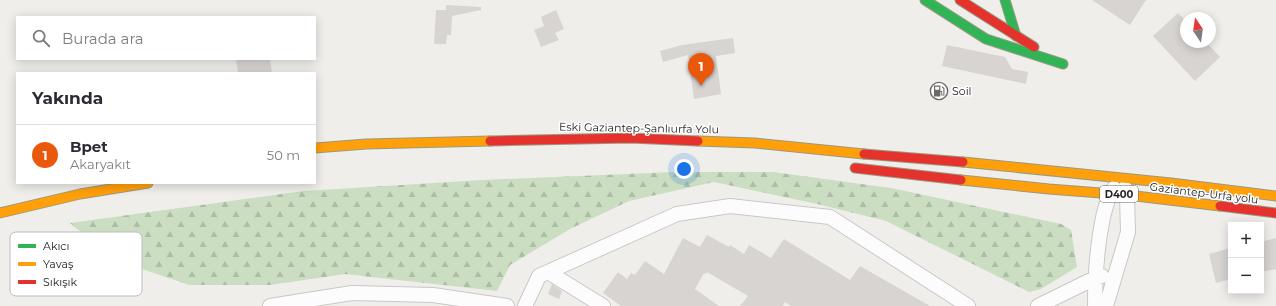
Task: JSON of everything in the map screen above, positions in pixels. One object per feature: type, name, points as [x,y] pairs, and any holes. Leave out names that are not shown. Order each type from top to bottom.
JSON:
[{"type":"main road","points":[[925,0],[986,40],[1063,64],[960,0]]},
{"type":"main road","points":[[938,9],[942,0]]},
{"type":"main road","points":[[1006,0],[1016,36]]},
{"type":"main road","name":"Eski Gaziantep-Şanlıurfa Yolu","points":[[316,148],[366,144],[630,138],[755,142],[849,153],[963,162]]},
{"type":"main road","name":"Gaziantep-Urfa yolu","points":[[963,162],[1122,178],[1276,196]]},
{"type":"main road","name":"Gaziantep-Urfa yolu","points":[[848,167],[961,180],[1127,195],[1276,214]]},
{"type":"main road","points":[[0,213],[80,194],[142,184]]},
{"type":"street","points":[[1095,306],[1095,278],[1099,235],[1109,194],[1122,178]]},
{"type":"street","points":[[1106,306],[1128,232],[1127,195],[1122,178]]},
{"type":"street","points":[[525,306],[539,276],[677,214],[730,206],[830,217],[968,306]]},
{"type":"street","points":[[1038,306],[1095,278],[1117,271]]},
{"type":"street","points":[[548,272],[603,306]]},
{"type":"street","points":[[270,306],[352,294],[433,295],[507,306]]},
{"type":"green space","points":[[674,172],[773,172],[891,188],[1061,224],[1071,230],[1077,267],[1041,289],[1029,292],[886,221],[817,204],[714,182],[629,201],[570,229],[510,265],[497,291],[345,274],[270,285],[189,285],[142,269],[142,232],[81,232],[70,223],[304,191],[482,180]]},
{"type":"building","points":[[1092,0],[1146,0],[1130,25]]},
{"type":"building","points":[[446,5],[481,7],[481,10],[452,16],[451,35],[447,35],[446,44],[434,44],[436,10],[446,10]]},
{"type":"building","points":[[556,10],[564,29],[555,33],[559,40],[541,47],[534,30],[544,26],[541,17]]},
{"type":"building","points":[[1178,13],[1180,15],[1180,48],[1212,48],[1220,57],[1195,81],[1153,36]]},
{"type":"building","points":[[733,38],[735,53],[716,56],[721,94],[694,99],[688,55],[663,62],[660,51],[682,45]]},
{"type":"building","points":[[947,45],[1005,57],[1012,69],[1028,72],[1026,84],[942,66]]},
{"type":"building","points":[[236,60],[270,60],[272,72],[238,72]]},
{"type":"building","points":[[707,235],[729,247],[730,245],[744,254],[749,245],[771,258],[784,239],[850,280],[860,266],[930,306],[791,306],[785,302],[783,306],[740,306],[748,296],[707,272],[706,274],[704,273],[695,289],[719,306],[621,306],[603,293],[618,272],[627,279],[631,273],[635,275],[645,261],[664,274],[683,238],[700,247]]},
{"type":"building","points":[[1276,238],[1276,269],[1264,271],[1264,241]]},
{"type":"building","points":[[1228,249],[1228,280],[1216,283],[1209,254]]},
{"type":"building","points":[[552,284],[562,291],[559,299],[548,294]]},
{"type":"traffic: fast","points":[[925,0],[986,39],[1063,64]]},
{"type":"traffic: fast","points":[[1005,0],[1016,36]]},
{"type":"traffic: slow","points":[[316,148],[366,144],[490,141]]},
{"type":"traffic: slow","points":[[698,141],[755,143],[864,154]]},
{"type":"traffic: slow","points":[[963,162],[1171,183],[1276,196]]},
{"type":"traffic: slow","points":[[961,180],[1127,195],[1220,206]]},
{"type":"traffic: slow","points":[[0,213],[80,194],[142,184]]},
{"type":"traffic: jam","points":[[960,0],[1034,47]]},
{"type":"traffic: jam","points":[[490,141],[630,138],[698,141]]},
{"type":"traffic: jam","points":[[864,154],[963,162]]},
{"type":"traffic: jam","points":[[855,168],[961,180]]},
{"type":"traffic: jam","points":[[1220,206],[1276,213]]},
{"type":"place","name":"Bpet","points":[[701,86]]},
{"type":"place","name":"Soil","points":[[939,91]]}]
